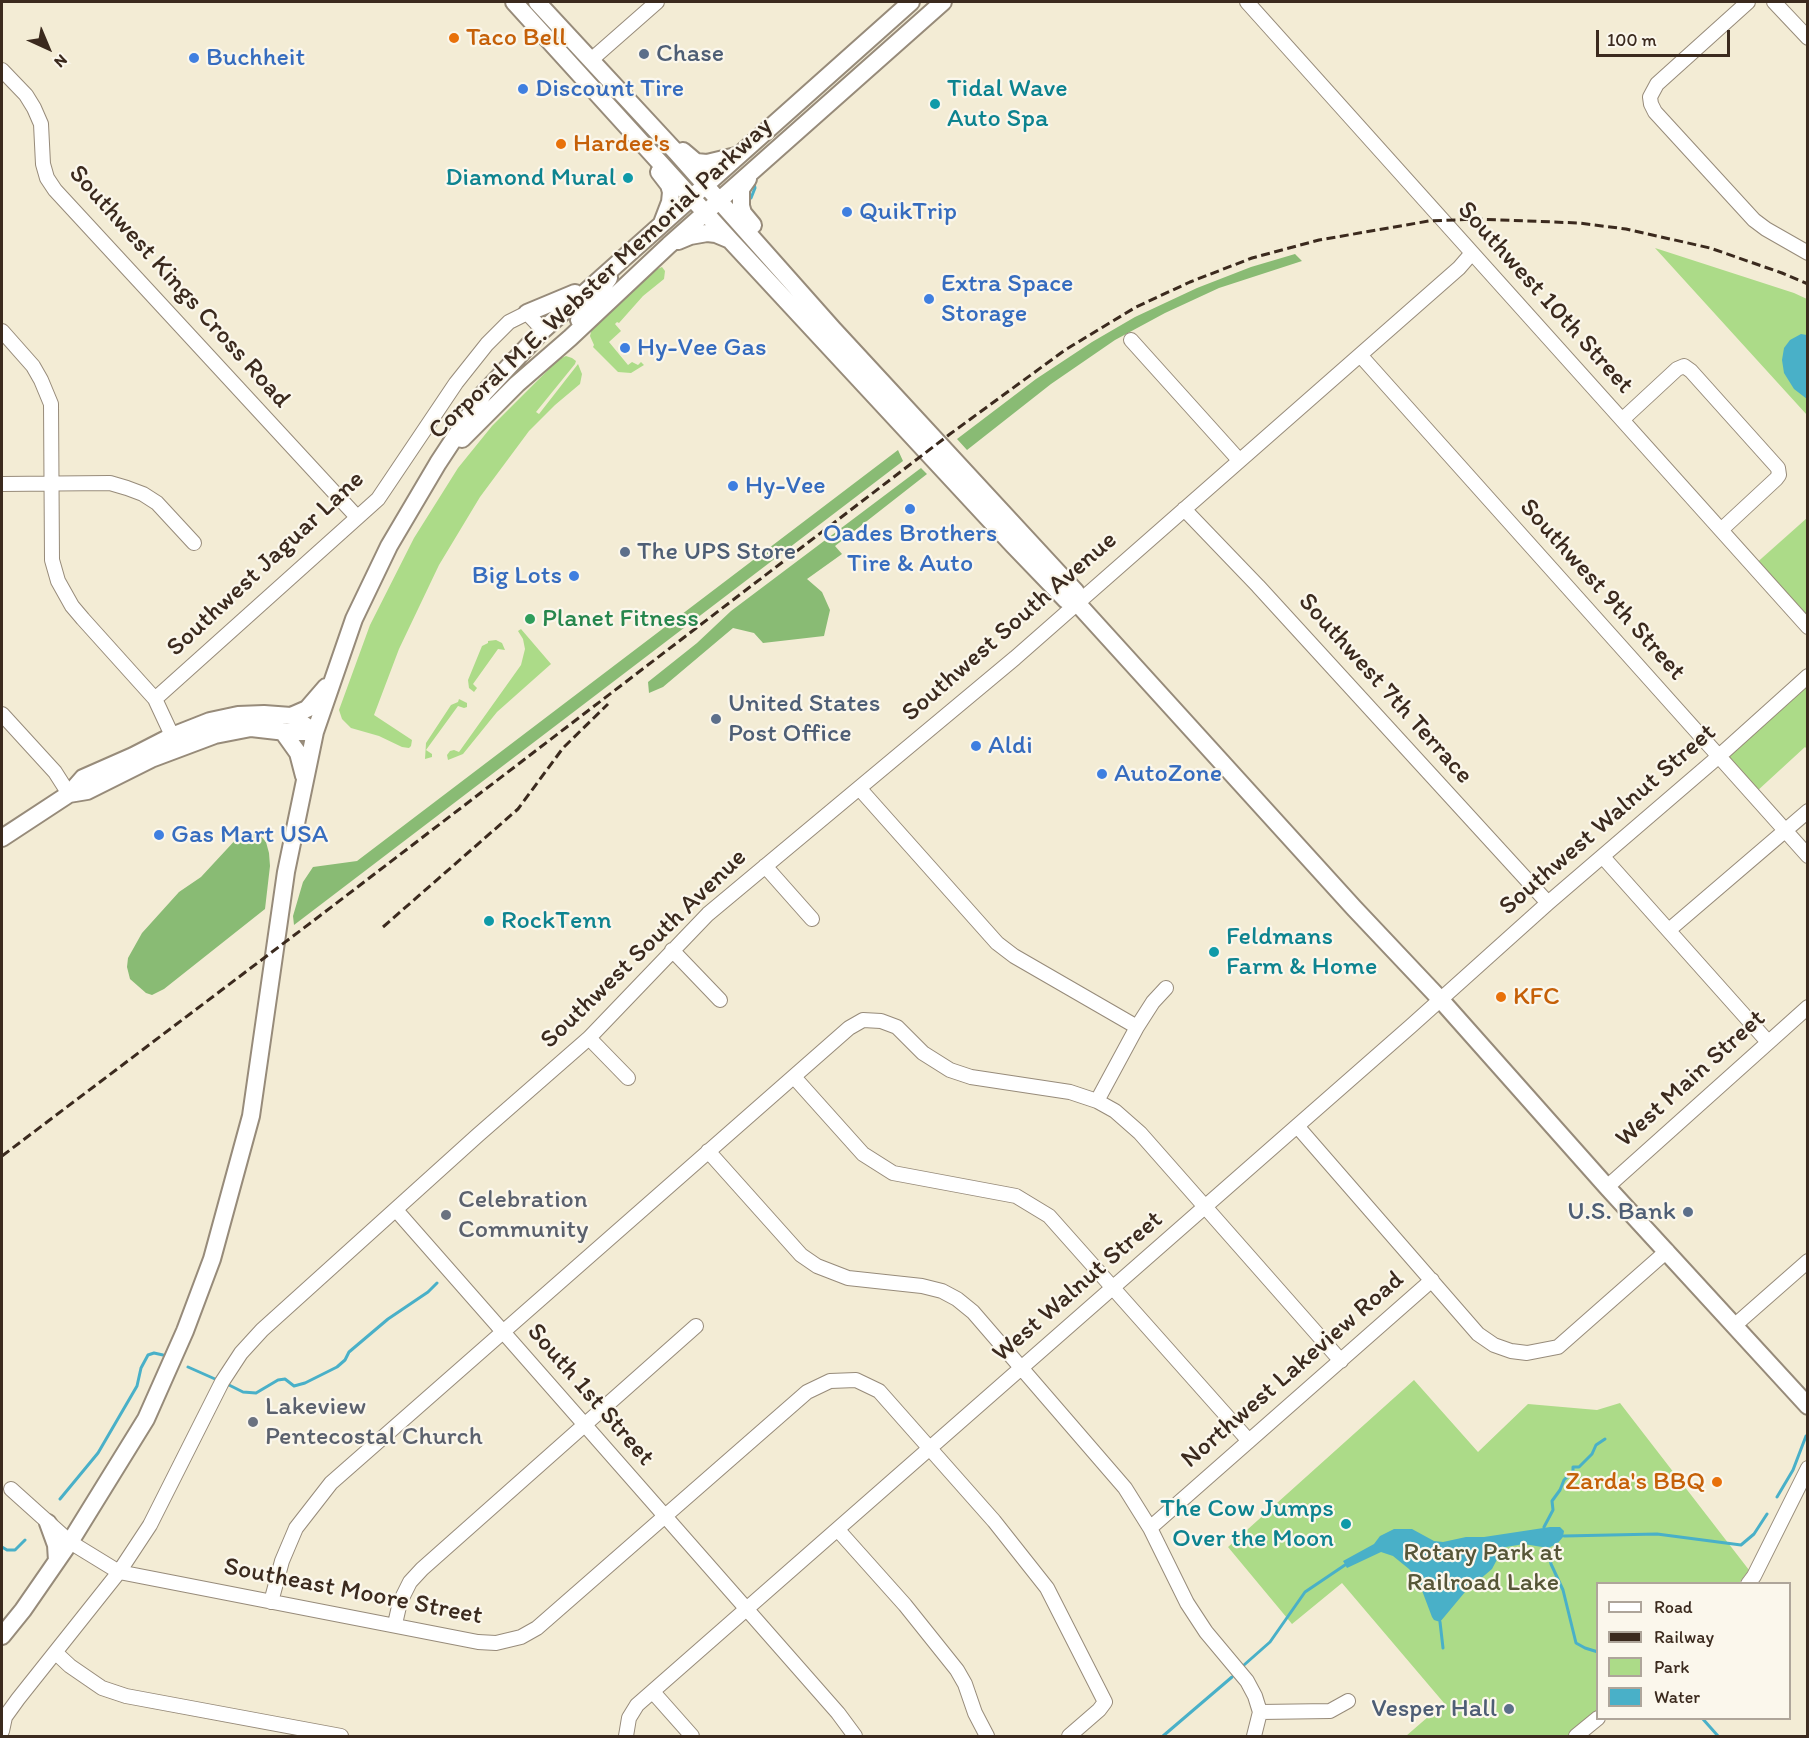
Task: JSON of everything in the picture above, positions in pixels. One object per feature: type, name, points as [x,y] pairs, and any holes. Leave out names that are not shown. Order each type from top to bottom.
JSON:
[{"type":"main road","points":[[514,2],[731,241],[1013,545],[1066,600],[1077,603],[1346,900],[1440,999],[1607,1187],[1808,1406]]},
{"type":"main road","points":[[537,2],[662,136],[833,330],[1076,592],[1077,603]]},
{"type":"main road","name":"Corporal M.E. Webster Memorial Parkway","points":[[438,463],[484,393],[543,330],[911,2]]},
{"type":"main road","name":"Corporal M.E. Webster Memorial Parkway","points":[[438,463],[517,384],[570,338],[669,245],[943,2]]},
{"type":"main road","points":[[536,26],[548,31],[585,61],[591,60]]},
{"type":"main road","points":[[662,136],[675,142],[690,158],[700,163],[713,163],[740,155]]},
{"type":"main road","points":[[639,140],[640,152],[669,185],[670,202],[661,225]]},
{"type":"main road","points":[[758,168],[741,189],[742,213],[783,259],[779,268]]},
{"type":"main road","points":[[669,245],[690,236],[707,233],[716,234],[731,241]]},
{"type":"main road","points":[[570,338],[581,316],[607,283],[618,261]]},
{"type":"main road","points":[[527,313],[575,293],[602,276]]},
{"type":"main road","points":[[2,1636],[70,1542],[146,1419],[185,1331],[212,1259],[251,1116],[286,872],[315,732],[354,619],[389,546],[438,463]]},
{"type":"main road","points":[[175,742],[210,722],[238,715],[291,716],[307,709],[319,698],[334,676]]},
{"type":"main road","points":[[291,716],[315,732]]},
{"type":"main road","points":[[2,838],[69,794],[83,778],[133,756],[175,742],[251,728],[283,732],[315,732]]},
{"type":"main road","points":[[283,732],[298,753],[305,780]]},
{"type":"main road","points":[[48,1523],[60,1526],[84,1519]]},
{"type":"main road","points":[[48,1523],[56,1545],[57,1561]]},
{"type":"street","points":[[591,60],[657,2]]},
{"type":"street","name":"Southwest 10th Street","points":[[1247,2],[1808,627]]},
{"type":"street","points":[[1748,2],[1657,84],[1650,97],[1651,104],[1655,112],[1754,220],[1808,253]]},
{"type":"street","points":[[1774,2],[1808,38]]},
{"type":"street","name":"Southwest Kings Cross Road","points":[[2,70],[26,95],[41,124],[43,164],[54,190],[357,518]]},
{"type":"street","name":"Southwest South Avenue","points":[[2,1731],[5,1717],[119,1572],[150,1526],[219,1388],[241,1353],[270,1323],[589,1038],[708,914],[1077,603],[1459,268],[1472,253]]},
{"type":"street","points":[[527,313],[543,330]]},
{"type":"street","name":"Southwest Jaguar Lane","points":[[155,699],[378,499],[456,383],[487,344],[509,322],[527,313]]},
{"type":"street","points":[[2,332],[33,366],[42,380],[51,404],[52,560],[58,581],[72,606],[155,699],[175,742]]},
{"type":"street","points":[[1131,340],[1239,460]]},
{"type":"street","name":"Southwest 9th Street","points":[[1360,355],[1808,856]]},
{"type":"street","points":[[1623,419],[1677,369],[1684,366],[1778,468],[1779,474],[1721,530]]},
{"type":"street","points":[[2,484],[110,483],[143,494],[157,503],[194,543]]},
{"type":"street","name":"Southwest 7th Terrace","points":[[1184,509],[1258,586],[1548,903]]},
{"type":"street","name":"Southwest Walnut Street","points":[[1440,999],[1808,676]]},
{"type":"street","points":[[2,714],[55,771],[69,794]]},
{"type":"street","points":[[859,788],[997,943],[1024,962],[1137,1027]]},
{"type":"street","points":[[1669,930],[1808,811]]},
{"type":"street","points":[[1603,857],[1768,1042]]},
{"type":"street","points":[[765,866],[812,919]]},
{"type":"street","points":[[672,950],[720,1000]]},
{"type":"street","points":[[1097,1101],[1137,1027],[1153,1002],[1166,988]]},
{"type":"street","name":"West Walnut Street","points":[[626,1737],[629,1718],[637,1705],[1440,999]]},
{"type":"street","name":"West Main Street","points":[[1607,1187],[1808,1007]]},
{"type":"street","points":[[272,1602],[282,1561],[296,1528],[331,1483],[849,1028],[863,1020],[881,1021],[897,1028],[922,1053],[950,1070],[971,1077],[1070,1092],[1097,1101],[1115,1111],[1140,1133],[1341,1361]]},
{"type":"street","points":[[589,1038],[628,1078]]},
{"type":"street","points":[[794,1077],[863,1154],[894,1173],[1016,1196],[1033,1205],[1060,1227],[1249,1441]]},
{"type":"street","points":[[1297,1126],[1432,1280]]},
{"type":"street","points":[[708,1151],[791,1245],[809,1261],[833,1274],[848,1278],[922,1286],[942,1291],[973,1312],[1125,1488],[1150,1528],[1186,1603],[1206,1632],[1247,1682],[1255,1696],[1260,1712],[1254,1737]]},
{"type":"street","name":"South 1st Street","points":[[396,1210],[838,1713],[855,1737]]},
{"type":"street","name":"Northwest Lakeview Road","points":[[1150,1528],[1432,1280],[1478,1334],[1494,1345],[1511,1352],[1527,1353],[1558,1347],[1667,1251]]},
{"type":"street","points":[[1734,1326],[1808,1261]]},
{"type":"street","points":[[395,1624],[400,1602],[410,1582],[422,1569],[696,1326]]},
{"type":"street","name":"Southeast Moore Street","points":[[11,1490],[70,1542],[119,1572],[478,1642],[496,1643],[521,1637],[537,1628],[807,1392],[830,1380],[856,1380],[879,1391],[930,1448],[1047,1588],[1105,1702],[1069,1737]]},
{"type":"street","points":[[1750,1582],[1808,1468]]},
{"type":"street","points":[[838,1530],[905,1605],[957,1670],[987,1737]]},
{"type":"street","points":[[56,1653],[70,1666],[102,1688],[126,1696],[341,1737]]},
{"type":"street","points":[[653,1692],[692,1737]]},
{"type":"street","points":[[1260,1712],[1330,1712],[1348,1701]]},
{"type":"street","points":[[1578,1736],[1596,1720]]},
{"type":"green space","points":[[1655,248],[1807,299],[1807,415]]},
{"type":"green space","points":[[1295,254],[1302,261],[1219,288],[1115,340],[1051,384],[967,450],[957,439],[1036,379],[1135,317],[1197,288],[1251,267]]},
{"type":"green space","points":[[662,267],[665,271],[664,279],[643,296],[619,323],[615,324],[621,331],[609,342],[628,365],[632,362],[638,365],[641,362],[644,365],[631,373],[618,372],[593,347],[590,336],[594,323],[655,270]]},
{"type":"green space","points":[[566,356],[576,361],[575,364],[536,412],[539,414],[578,364],[582,374],[580,384],[529,431],[480,497],[439,565],[399,649],[374,715],[412,740],[411,746],[402,747],[379,736],[351,728],[342,719],[339,710],[370,625],[414,538],[458,468],[492,426],[559,359]]},
{"type":"green space","points":[[898,450],[903,461],[294,925],[293,916],[303,882],[313,867],[357,861]]},
{"type":"green space","points":[[921,468],[927,474],[835,546],[842,554],[807,579],[822,592],[830,610],[824,636],[763,643],[754,633],[733,628],[663,687],[649,693],[648,682],[697,643],[731,611]]},
{"type":"green space","points":[[1807,518],[1807,627],[1753,566]]},
{"type":"green space","points":[[521,629],[551,664],[497,712],[463,754],[448,760],[447,755],[450,751],[459,752],[521,665],[525,649],[518,631]]},
{"type":"green space","points":[[496,640],[502,643],[505,650],[498,649],[473,684],[477,688],[474,692],[469,688],[468,680],[482,646],[488,641]]},
{"type":"green space","points":[[1807,685],[1807,749],[1805,747],[1756,792],[1728,763],[1728,754]]},
{"type":"green space","points":[[459,699],[467,703],[467,707],[458,706],[426,750],[432,754],[432,757],[425,759],[426,743],[451,705]]},
{"type":"green space","points":[[250,832],[259,834],[266,842],[269,853],[270,866],[265,909],[164,989],[152,995],[146,993],[130,979],[127,967],[128,958],[142,933],[179,892],[201,877],[239,836]]},
{"type":"green space","name":"Rotary Park at Railroad Lake","points":[[1414,1380],[1478,1452],[1528,1404],[1597,1410],[1620,1403],[1749,1570],[1740,1582],[1596,1582],[1596,1713],[1567,1736],[1406,1736],[1444,1703],[1342,1583],[1292,1624],[1228,1547]]},
{"type":"water","points":[[1801,334],[1807,335],[1807,399],[1794,389],[1784,373],[1782,360],[1784,348],[1790,340]]},
{"type":"water","points":[[1560,1527],[1564,1531],[1563,1537],[1557,1544],[1548,1548],[1524,1544],[1506,1547],[1492,1569],[1465,1592],[1440,1622],[1432,1617],[1418,1580],[1393,1556],[1381,1552],[1347,1568],[1343,1561],[1374,1544],[1380,1536],[1394,1529],[1412,1529],[1434,1541],[1443,1542]]},
{"type":"waterway","points":[[751,198],[755,188],[754,183]]},
{"type":"waterway","points":[[229,1385],[243,1392],[256,1393],[278,1380],[285,1379],[294,1386],[305,1383],[337,1367],[345,1360],[349,1352],[388,1319],[428,1292],[437,1283]]},
{"type":"waterway","points":[[60,1499],[98,1453],[137,1386],[141,1368],[148,1355],[154,1353],[163,1355]]},
{"type":"waterway","points":[[188,1367],[215,1379]]},
{"type":"waterway","points":[[1777,1497],[1793,1470],[1806,1436]]},
{"type":"waterway","points":[[1544,1527],[1553,1510],[1552,1501],[1564,1480],[1573,1471],[1573,1467],[1579,1467],[1592,1454],[1596,1445],[1605,1439]]},
{"type":"waterway","points":[[1564,1536],[1657,1534],[1741,1545],[1754,1534],[1767,1514]]},
{"type":"waterway","points":[[2,1547],[15,1550],[25,1540]]},
{"type":"waterway","points":[[1548,1548],[1551,1564],[1563,1590],[1576,1643],[1596,1651]]},
{"type":"waterway","points":[[1244,1665],[1270,1642],[1305,1592],[1345,1565]]},
{"type":"waterway","points":[[1440,1622],[1443,1648]]},
{"type":"waterway","points":[[1163,1736],[1232,1677]]},
{"type":"waterway","points":[[1704,1720],[1718,1736]]},
{"type":"railway","points":[[2,1156],[950,434],[1065,350],[1136,307],[1190,282],[1252,258],[1319,240],[1429,221],[1477,219],[1579,223],[1626,229],[1710,248],[1808,284]]},
{"type":"railway","points":[[383,927],[518,809],[563,748],[608,704]]},
{"type":"place","name":"Taco Bell","points":[[454,38]]},
{"type":"place","name":"Chase","points":[[644,54]]},
{"type":"place","name":"Buchheit","points":[[194,58]]},
{"type":"place","name":"Discount Tire","points":[[523,89]]},
{"type":"place","name":"Tidal Wave Auto Spa","points":[[935,104]]},
{"type":"place","name":"Hardee's","points":[[561,144]]},
{"type":"place","name":"Diamond Mural","points":[[628,178]]},
{"type":"place","name":"QuikTrip","points":[[847,212]]},
{"type":"place","name":"Extra Space Storage","points":[[929,299]]},
{"type":"place","name":"Hy-Vee Gas","points":[[625,348]]},
{"type":"place","name":"Hy-Vee","points":[[733,486]]},
{"type":"place","name":"Oades Brothers Tire & Auto","points":[[910,509]]},
{"type":"place","name":"The UPS Store","points":[[625,552]]},
{"type":"place","name":"Big Lots","points":[[574,576]]},
{"type":"place","name":"Planet Fitness","points":[[530,619]]},
{"type":"place","name":"United States Post Office","points":[[716,719]]},
{"type":"place","name":"Aldi","points":[[976,746]]},
{"type":"place","name":"AutoZone","points":[[1102,774]]},
{"type":"place","name":"Gas Mart USA","points":[[159,835]]},
{"type":"place","name":"RockTenn","points":[[489,921]]},
{"type":"place","name":"Feldmans Farm & Home","points":[[1214,952]]},
{"type":"place","name":"KFC","points":[[1501,997]]},
{"type":"place","name":"U.S. Bank","points":[[1688,1212]]},
{"type":"place","name":"Celebration Community","points":[[446,1215]]},
{"type":"place","name":"Lakeview Pentecostal Church","points":[[253,1422]]},
{"type":"place","name":"Zarda's BBQ","points":[[1717,1482]]},
{"type":"place","name":"The Cow Jumps Over the Moon","points":[[1346,1524]]},
{"type":"place","name":"Vesper Hall","points":[[1509,1709]]}]
